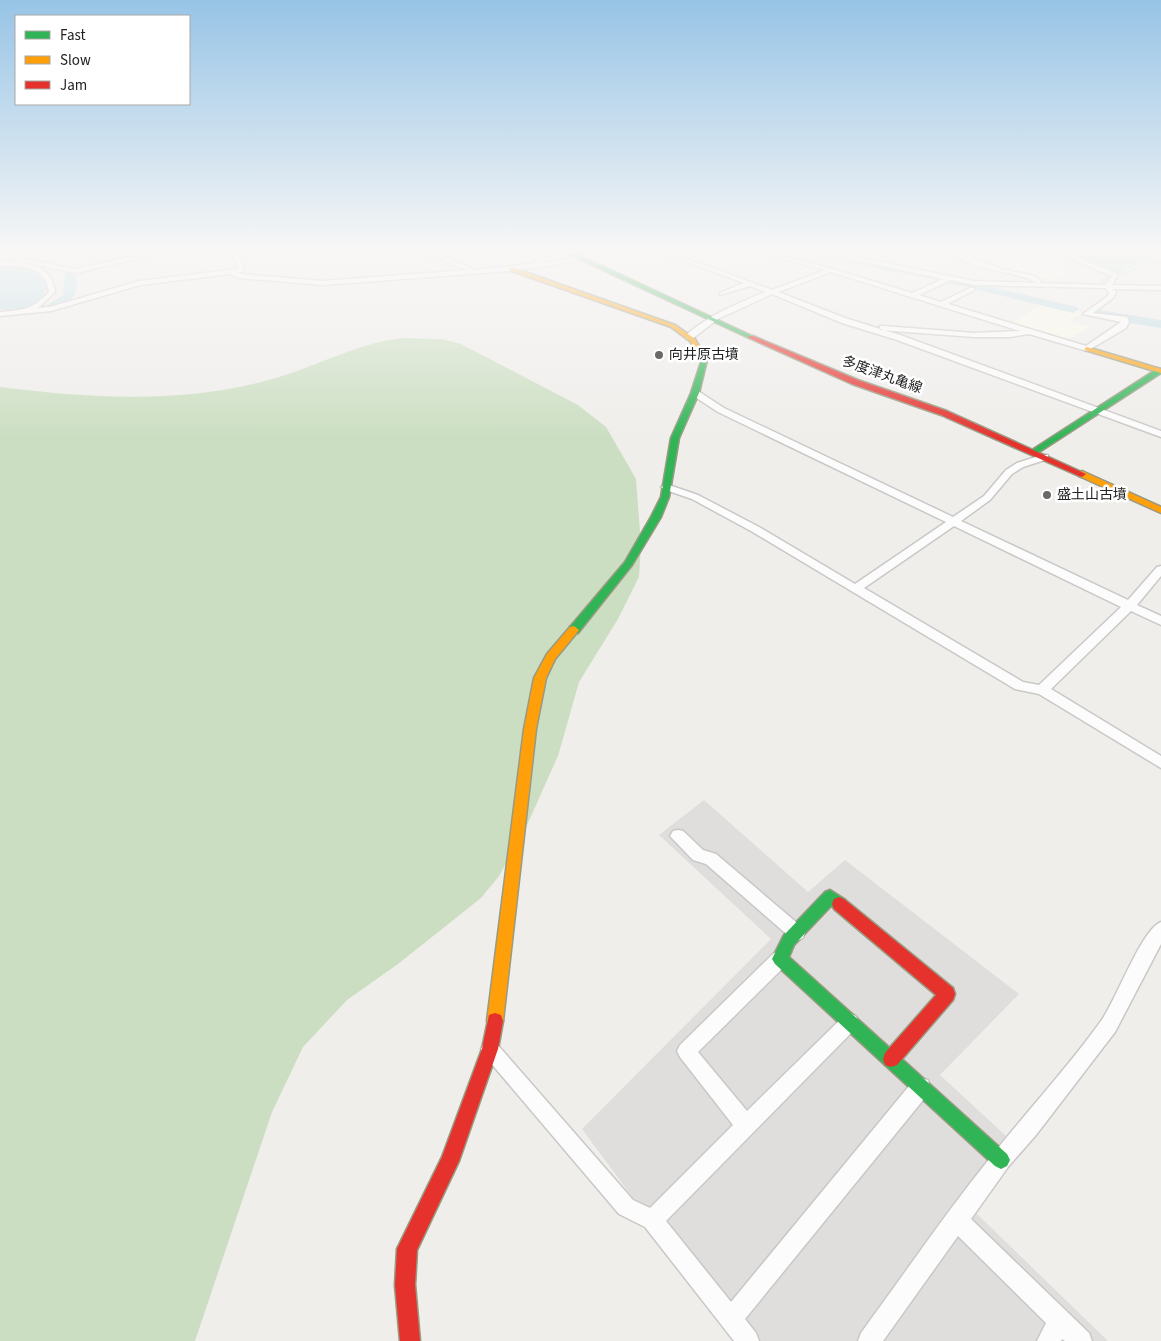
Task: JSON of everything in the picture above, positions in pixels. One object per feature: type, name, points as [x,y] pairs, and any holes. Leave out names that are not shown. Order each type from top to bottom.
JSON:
[{"type":"street","points":[[410,1341],[405,1285],[407,1249],[450,1161],[490,1049],[504,955],[532,721],[540,678],[551,657],[629,563],[656,517],[665,497],[675,438],[696,393],[704,359],[689,337],[673,326],[641,315]]},
{"type":"street","name":"多度津丸亀線","points":[[700,315],[855,382],[944,413],[1161,510]]},
{"type":"street","points":[[689,337],[697,328],[724,315]]},
{"type":"street","points":[[834,315],[1161,434]]},
{"type":"street","points":[[975,315],[1161,371]]},
{"type":"street","points":[[1087,349],[1123,326],[1125,322],[1124,319],[1091,315]]},
{"type":"street","points":[[870,328],[1004,336],[1030,332]]},
{"type":"street","points":[[1033,452],[1161,371]]},
{"type":"street","points":[[696,393],[721,410],[1161,622]]},
{"type":"street","points":[[854,588],[987,498],[1009,472],[1020,465],[1045,457]]},
{"type":"street","points":[[666,487],[695,497],[755,528],[1020,686],[1042,690],[1161,763]]},
{"type":"street","points":[[1042,690],[1129,606],[1161,569]]},
{"type":"street","points":[[678,836],[698,856],[712,859],[797,933]]},
{"type":"street","points":[[748,1126],[686,1051],[780,959],[789,940],[830,898],[947,994],[891,1060]]},
{"type":"street","points":[[869,1341],[1001,1160],[1029,1128],[1110,1026],[1150,946],[1161,930]]},
{"type":"street","points":[[780,959],[1001,1160]]},
{"type":"street","points":[[652,1220],[850,1022]]},
{"type":"street","points":[[490,1049],[626,1207],[652,1220],[748,1341]]},
{"type":"street","points":[[731,1319],[921,1087]]},
{"type":"street","points":[[957,1220],[1081,1341]]},
{"type":"street","points":[[1048,1341],[1060,1321]]},
{"type":"shaded area","points":[[1025,315],[1080,315],[1069,321],[1089,327],[1066,341],[1010,324]]},
{"type":"shaded area","points":[[704,800],[808,892],[845,860],[1019,994],[940,1075],[1019,1148],[975,1212],[1108,1341],[739,1341],[582,1129],[771,939],[659,835]]},
{"type":"green space","points":[[403,338],[442,339],[461,344],[578,405],[606,427],[636,479],[641,545],[639,577],[618,619],[579,682],[558,756],[527,825],[499,876],[481,898],[398,964],[347,1000],[303,1047],[272,1112],[195,1341],[0,1341],[0,387],[66,394],[133,397],[199,393],[265,381],[368,345]]},
{"type":"waterway","points":[[1103,315],[1161,324]]},
{"type":"traffic: fast","points":[[702,315],[751,337]]},
{"type":"traffic: fast","points":[[574,630],[629,563],[656,517],[665,497],[675,438],[695,393],[704,360]]},
{"type":"traffic: fast","points":[[1033,452],[1160,371]]},
{"type":"traffic: fast","points":[[839,904],[830,897],[789,940],[780,959],[1001,1160]]},
{"type":"traffic: slow","points":[[641,315],[673,326],[693,340],[704,360]]},
{"type":"traffic: slow","points":[[1087,349],[1161,371]]},
{"type":"traffic: slow","points":[[1082,474],[1161,510]]},
{"type":"traffic: slow","points":[[495,1021],[530,729],[540,678],[551,657],[574,630]]},
{"type":"traffic: jam","points":[[751,337],[855,382],[944,413],[1082,474]]},
{"type":"traffic: jam","points":[[839,904],[947,994],[891,1059]]},
{"type":"traffic: jam","points":[[410,1341],[405,1285],[407,1249],[450,1161],[490,1049],[495,1021]]},
{"type":"place","name":"向井原古墳","points":[[659,355]]},
{"type":"place","name":"盛土山古墳","points":[[1047,495]]}]
